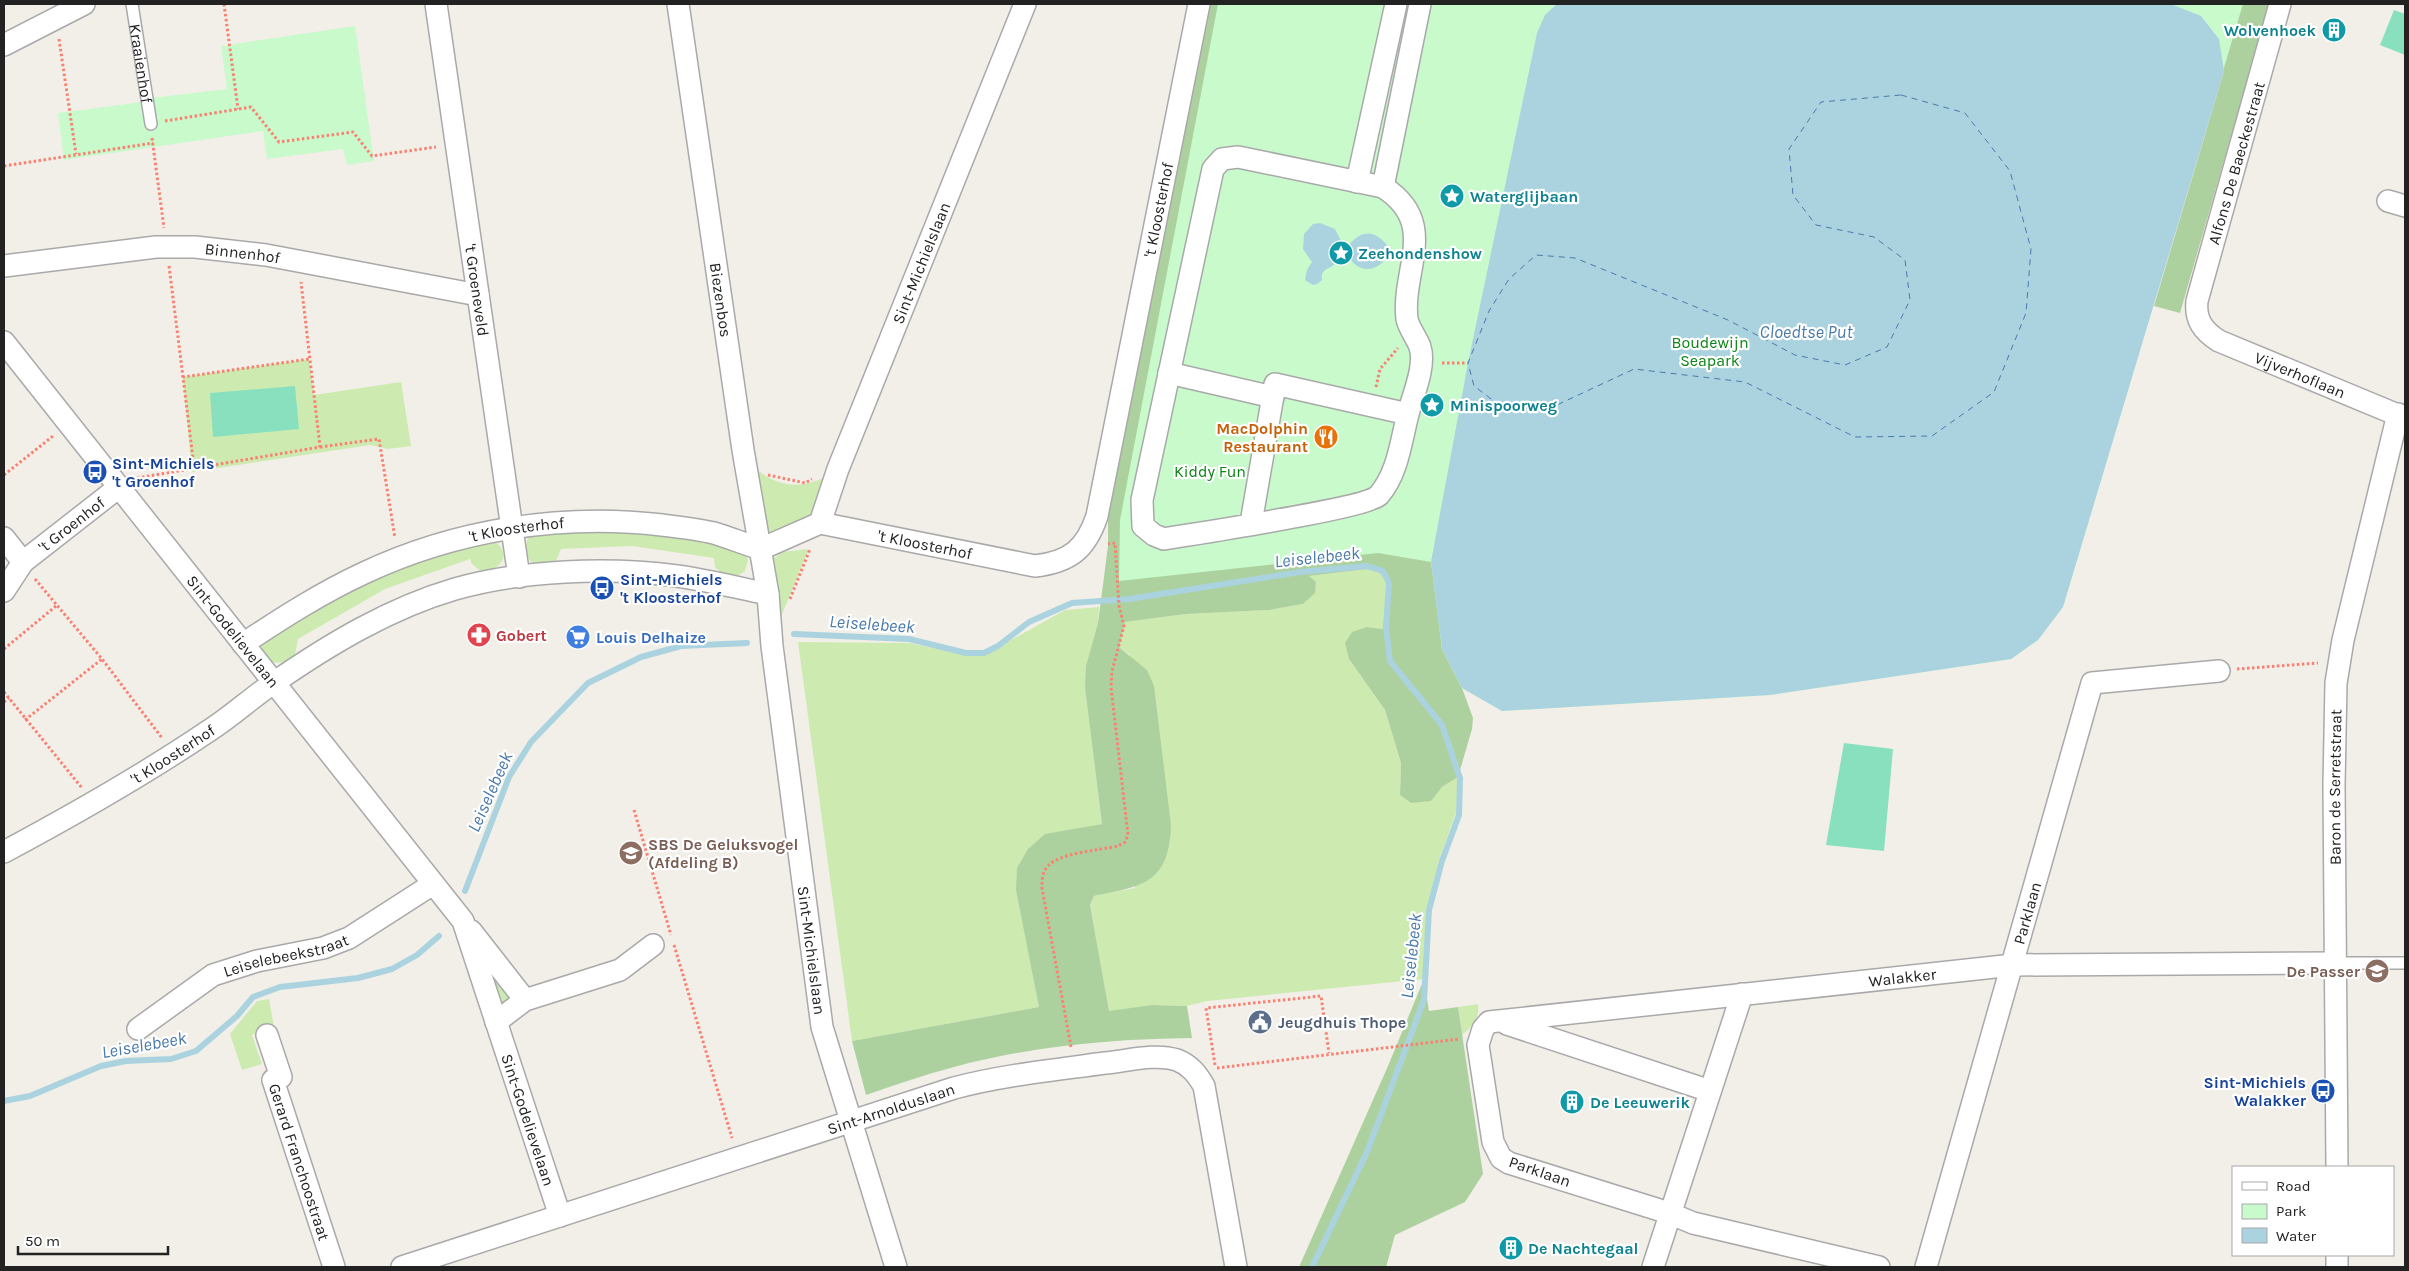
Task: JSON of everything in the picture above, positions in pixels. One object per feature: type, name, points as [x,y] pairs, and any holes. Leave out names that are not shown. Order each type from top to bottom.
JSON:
[{"type":"street","points":[[4,45],[84,4]]},
{"type":"street","name":"'t Groeneveld","points":[[436,4],[519,577]]},
{"type":"street","name":"Biezenbos","points":[[678,4],[743,450],[768,594]]},
{"type":"street","name":"Sint-Michielslaan","points":[[820,523],[838,468],[1025,4]]},
{"type":"street","name":"'t Kloosterhof","points":[[820,523],[1036,566],[1052,564],[1069,557],[1082,546],[1092,532],[1097,516],[1199,4]]},
{"type":"street","points":[[1357,182],[1396,4]]},
{"type":"street","points":[[1383,187],[1420,4]]},
{"type":"street","name":"Alfons De Baeckestraat","points":[[2200,323],[2196,309],[2198,300],[2280,4]]},
{"type":"street","points":[[1238,157],[1383,187],[1400,201],[1413,226],[1416,243],[1408,294],[1408,320],[1420,348],[1421,363],[1391,478],[1377,497],[1353,505],[1164,539],[1154,535],[1144,526],[1142,500],[1213,169],[1222,159],[1238,157]]},
{"type":"street","name":"Binnenhof","points":[[4,266],[167,246],[233,250],[478,295]]},
{"type":"street","name":"Vijverhoflaan","points":[[2200,323],[2206,332],[2219,341],[2401,416]]},
{"type":"street","name":"Sint-Godelievelaan","points":[[4,342],[526,1000]]},
{"type":"street","points":[[1169,373],[1273,397]]},
{"type":"street","points":[[1251,523],[1275,384],[1408,414]]},
{"type":"street","name":"Baron de Serretstraat","points":[[2337,1166],[2334,785],[2336,683],[2339,662],[2401,416]]},
{"type":"street","name":"'t Groenhof","points":[[4,591],[23,562],[117,484]]},
{"type":"street","name":"'t Kloosterhof","points":[[243,644],[320,596],[398,558],[457,539],[512,528],[616,521],[713,533],[761,549]]},
{"type":"street","points":[[761,549],[820,523]]},
{"type":"street","name":"'t Groenhof","points":[[4,538],[23,562]]},
{"type":"street","name":"'t Kloosterhof","points":[[4,852],[175,754],[217,726],[274,682],[347,636],[401,610],[455,589],[519,577],[572,572],[642,572],[679,576],[768,594]]},
{"type":"street","name":"Sint-Michielslaan","points":[[768,594],[772,646],[822,1027],[896,1267]]},
{"type":"street","name":"Parklaan","points":[[1926,1267],[1997,1011],[2013,965],[2092,683],[2219,671]]},
{"type":"street","name":"Leiselebeekstraat","points":[[138,1029],[213,975],[257,962],[323,948],[349,938],[433,884]]},
{"type":"street","name":"Sint-Godelievelaan","points":[[463,921],[560,1216]]},
{"type":"street","points":[[496,1022],[526,1000],[620,970],[653,945]]},
{"type":"street","name":"Walakker","points":[[1499,1021],[2013,965],[2336,963]]},
{"type":"street","points":[[1653,1267],[1669,1213],[1742,994]]},
{"type":"street","points":[[1480,1037],[1483,1029],[1489,1022],[1499,1021],[1710,1091]]},
{"type":"street","name":"Gerard Franchoostraat","points":[[268,1035],[281,1077],[273,1080],[334,1267]]},
{"type":"street","name":"Parklaan","points":[[1480,1037],[1478,1045],[1493,1142],[1502,1158],[1509,1163],[1669,1213],[1692,1223],[1878,1267]]},
{"type":"street","name":"Sint-Arnolduslaan","points":[[402,1267],[850,1121],[982,1081],[1074,1067],[1163,1058],[1186,1064],[1197,1074],[1204,1086],[1236,1267]]},
{"type":"lane","name":"Kraaienhof","points":[[132,4],[150,124]]},
{"type":"lane","points":[[2336,963],[2405,963]]},
{"type":"path","points":[[224,4],[238,109]]},
{"type":"path","points":[[56,18],[76,154]]},
{"type":"path","points":[[194,467],[150,124],[251,107],[279,142],[353,132],[372,156],[456,144]]},
{"type":"path","points":[[4,166],[153,143]]},
{"type":"path","points":[[299,262],[320,447]]},
{"type":"path","points":[[1371,406],[1380,369],[1413,334]]},
{"type":"path","points":[[183,377],[309,359]]},
{"type":"path","points":[[4,475],[69,423]]},
{"type":"path","points":[[117,484],[194,467],[379,439],[398,558]]},
{"type":"path","points":[[765,472],[769,476],[805,483],[838,468]]},
{"type":"path","points":[[787,607],[820,523]]},
{"type":"path","points":[[1074,1067],[1042,888],[1042,875],[1048,865],[1056,858],[1118,846],[1125,842],[1128,835],[1111,687],[1112,671],[1124,626],[1119,606],[1115,543],[1082,546]]},
{"type":"path","points":[[23,562],[56,606],[102,659],[175,754]]},
{"type":"path","points":[[4,649],[56,606]]},
{"type":"path","points":[[25,720],[102,659]]},
{"type":"path","points":[[2219,671],[2339,662]]},
{"type":"path","points":[[4,692],[94,802]]},
{"type":"path","points":[[4,702],[9,698]]},
{"type":"path","points":[[634,810],[738,1158]]},
{"type":"path","points":[[1329,1053],[1321,996],[1206,1008],[1216,1068],[1329,1053],[1480,1037]]},
{"type":"green space","name":"Kiddy Fun","points":[[1209,4],[1390,4],[1420,412],[1442,649],[1462,688],[1473,718],[1472,729],[1458,777],[1442,787],[1431,801],[1411,803],[1400,795],[1401,763],[1385,710],[1349,659],[1345,643],[1352,632],[1367,627],[1383,629],[1388,583],[1380,573],[1367,569],[1309,576],[1316,582],[1315,593],[1303,604],[1269,610],[1186,614],[1125,622],[1119,647],[1147,670],[1154,686],[1171,825],[1169,844],[1165,859],[1159,870],[1150,878],[1127,889],[1094,896],[1090,905],[1109,1011],[1152,1005],[1187,1006],[1192,1038],[1102,1042],[1013,1054],[943,1070],[866,1095],[852,1041],[1039,1007],[1016,890],[1017,868],[1028,849],[1045,834],[1102,824],[1085,688],[1086,666],[1098,623],[1108,546],[1108,510]]},
{"type":"green space","name":"Cloedtse Put","points":[[1218,4],[2243,4],[2063,607],[2038,640],[2011,659],[1770,695],[1502,711],[1462,688],[1442,649],[1431,562],[1378,553],[1119,581],[1120,520]]},
{"type":"green space","points":[[2171,4],[2269,4],[2180,313],[2154,306],[2224,71]]},
{"type":"green space","points":[[2394,10],[2405,14],[2405,55],[2380,45]]},
{"type":"green space","points":[[355,26],[374,161],[347,165],[343,149],[267,159],[263,131],[64,160],[58,113],[135,103],[151,98],[227,89],[221,46]]},
{"type":"green space","points":[[309,359],[314,395],[401,382],[411,446],[388,449],[370,445],[192,472],[183,377]]},
{"type":"green space","points":[[295,386],[299,429],[213,437],[210,393]]},
{"type":"green space","points":[[759,471],[783,483],[799,485],[825,477],[811,516],[771,534],[768,532],[757,472]]},
{"type":"green space","points":[[570,528],[684,536],[745,552],[748,560],[745,571],[735,578],[727,578],[715,567],[714,558],[632,546],[561,549],[557,559],[550,565],[533,564],[526,551],[529,535]]},
{"type":"green space","points":[[489,538],[497,543],[503,553],[501,563],[497,567],[483,573],[472,564],[470,559],[385,589],[298,639],[295,655],[288,662],[269,663],[262,652],[261,642],[374,575]]},
{"type":"green space","points":[[807,549],[808,551],[780,619],[773,559],[782,552]]},
{"type":"green space","points":[[1367,569],[1380,573],[1388,583],[1383,629],[1367,627],[1349,659],[1385,710],[1401,763],[1400,795],[1430,801],[1442,787],[1458,777],[1456,813],[1439,860],[1427,908],[1424,979],[1207,1001],[1187,1006],[1152,1005],[1109,1012],[1090,905],[1094,896],[1135,888],[1130,655],[1119,647],[1125,622],[1186,614],[1269,610],[1303,604],[1315,592],[1309,576]]},
{"type":"green space","points":[[1099,607],[1098,623],[1085,688],[1102,824],[1045,835],[1031,961],[1039,1007],[852,1041],[798,642],[909,643],[966,655],[984,655],[1065,610]]},
{"type":"green space","points":[[1844,743],[1893,749],[1884,851],[1826,845]]},
{"type":"green space","points":[[490,971],[510,997],[501,1004]]},
{"type":"green space","points":[[1424,979],[1429,1011],[1458,1007],[1483,1174],[1465,1202],[1395,1235],[1386,1267],[1299,1267],[1388,1066]]},
{"type":"green space","points":[[269,999],[274,1027],[252,1035],[262,1064],[242,1070],[230,1034],[257,1001]]},
{"type":"green space","points":[[1478,1004],[1478,1013],[1475,1021],[1462,1035],[1458,1007]]},
{"type":"water","name":"Cloedtse Put","points":[[1557,4],[2171,4],[2201,16],[2219,39],[2224,71],[2063,607],[2038,640],[2011,659],[1770,695],[1502,711],[1462,688],[1442,649],[1431,562],[1468,363],[1537,33],[1545,15]]},
{"type":"water","points":[[1320,223],[1335,229],[1343,245],[1348,246],[1364,234],[1375,235],[1390,249],[1387,257],[1376,267],[1364,269],[1352,261],[1348,254],[1344,253],[1337,262],[1322,273],[1322,280],[1313,285],[1305,280],[1307,270],[1312,262],[1303,249],[1304,234],[1313,224]]},
{"type":"waterway","name":"Leiselebeek","points":[[794,634],[909,639],[966,653],[984,653],[998,646],[1029,622],[1072,603],[1129,599],[1300,572],[1367,566],[1383,571],[1389,583],[1386,627],[1390,661],[1442,725],[1460,778],[1459,815],[1442,861],[1429,910],[1424,1000],[1367,1152],[1312,1267]]},
{"type":"waterway","name":"Leiselebeek","points":[[465,891],[509,777],[531,742],[588,683],[641,657],[681,646],[747,643]]},
{"type":"waterway","name":"Leiselebeek","points":[[4,1101],[30,1096],[101,1066],[126,1061],[171,1059],[196,1051],[237,1016],[253,997],[280,987],[358,978],[392,969],[417,955],[439,936]]},
{"type":"ferry route","points":[[1901,95],[1965,113],[2010,171],[2031,249],[2026,313],[1994,392],[1932,436],[1855,437],[1745,382],[1634,369],[1559,404],[1507,411],[1474,386],[1468,363],[1489,311],[1509,279],[1536,255],[1575,258],[1728,320],[1795,355],[1845,365],[1887,347],[1910,300],[1905,260],[1874,237],[1816,225],[1793,195],[1789,149],[1821,102],[1901,95]]},
{"type":"place","name":"Wolvenhoek","points":[[2334,30]]},
{"type":"place","name":"Waterglijbaan","points":[[1452,196]]},
{"type":"place","name":"Zeehondenshow","points":[[1341,253]]},
{"type":"place","name":"Minispoorweg","points":[[1432,405]]},
{"type":"place","name":"MacDolphin Restaurant","points":[[1326,437]]},
{"type":"place","name":"Sint-Michiels 't Groenhof","points":[[95,472]]},
{"type":"place","name":"Sint-Michiels 't Kloosterhof","points":[[602,588]]},
{"type":"place","name":"Gobert","points":[[479,635]]},
{"type":"place","name":"Louis Delhaize","points":[[578,637]]},
{"type":"place","name":"SBS De Geluksvogel (Afdeling B)","points":[[631,853]]},
{"type":"place","name":"De Passer","points":[[2377,971]]},
{"type":"place","name":"Jeugdhuis Thope","points":[[1260,1022]]},
{"type":"place","name":"Sint-Michiels Walakker","points":[[2323,1091]]},
{"type":"place","name":"De Leeuwerik","points":[[1572,1102]]},
{"type":"place","name":"De Nachtegaal","points":[[1511,1248]]},
{"type":"park label","name":"Boudewijn Seapark","points":[[1710,351]]}]
